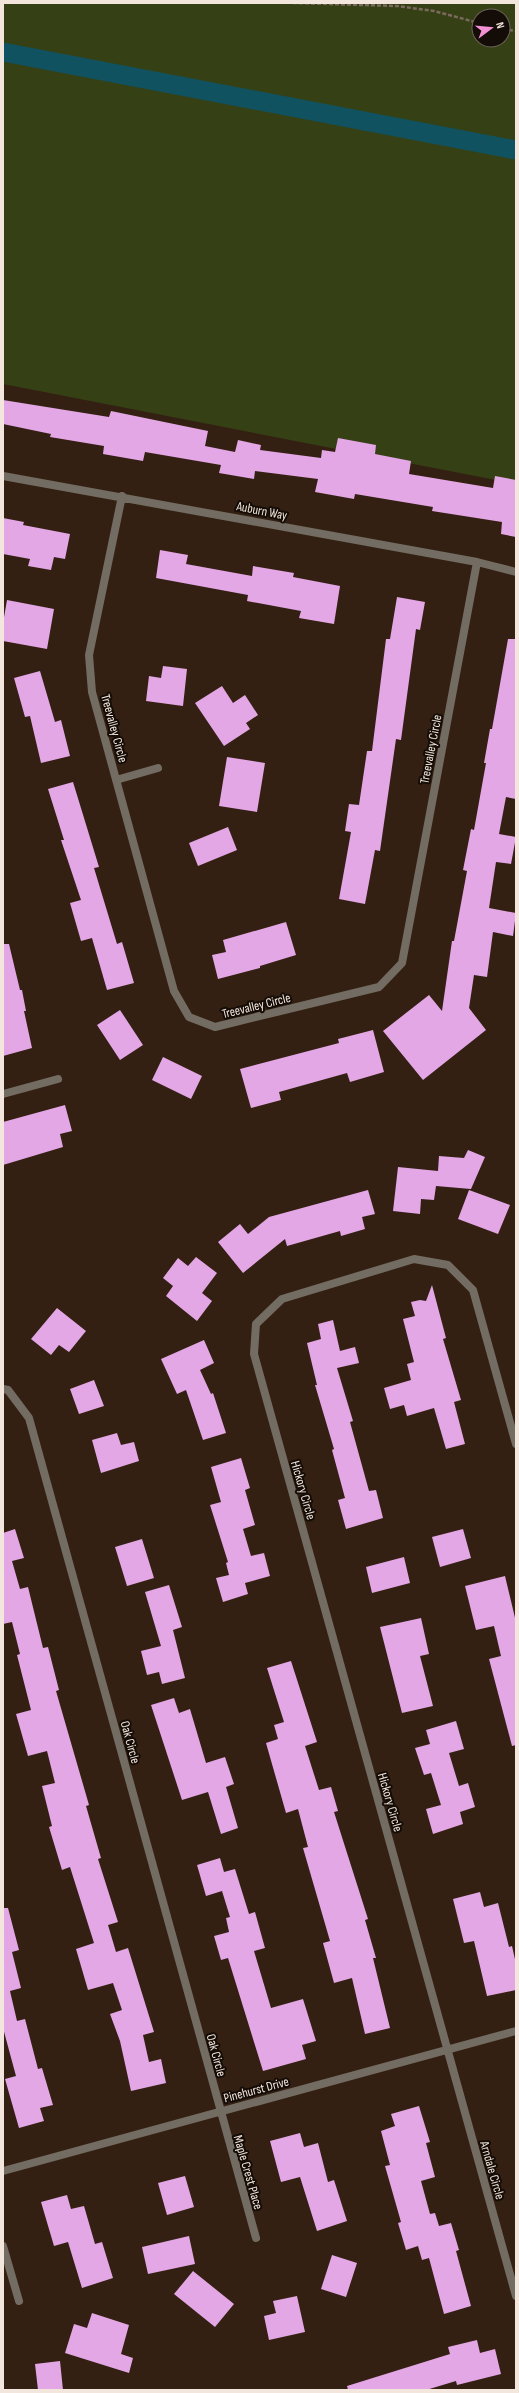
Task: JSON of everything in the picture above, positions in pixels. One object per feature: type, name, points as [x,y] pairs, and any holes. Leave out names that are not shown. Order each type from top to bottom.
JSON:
[{"type":"street","name":"Auburn Way","points":[[3,476],[122,496],[477,562],[516,572]]},
{"type":"street","name":"Treevalley Circle","points":[[122,496],[89,655],[92,692],[174,991],[189,1017],[215,1027],[379,987],[402,962],[477,562]]},
{"type":"street","points":[[116,780],[158,768]]},
{"type":"street","points":[[3,1094],[58,1079]]},
{"type":"street","name":"Hickory Circle","points":[[447,2050],[254,1354],[256,1324],[282,1299],[414,1259],[448,1265],[473,1290],[516,1444]]},
{"type":"street","name":"Oak Circle","points":[[3,1389],[8,1390],[29,1418],[220,2112]]},
{"type":"street","name":"Pinehurst Drive","points":[[3,2171],[516,2031]]},
{"type":"street","name":"Arndale Circle","points":[[447,2050],[516,2296]]},
{"type":"street","name":"Maple Crest Place","points":[[220,2112],[256,2238]]},
{"type":"street","points":[[3,2246],[19,2301]]},
{"type":"path","points":[[293,3],[397,6],[434,11],[471,21]]},
{"type":"green space","points":[[3,3],[516,3],[516,484],[3,384]]},
{"type":"building","points":[[3,400],[109,417],[111,411],[208,431],[205,446],[235,452],[238,440],[261,445],[260,450],[321,458],[322,450],[335,452],[338,438],[376,445],[375,454],[411,461],[409,474],[493,488],[495,476],[516,480],[516,537],[501,534],[502,522],[432,511],[433,507],[355,494],[354,499],[315,492],[318,479],[255,471],[254,479],[219,473],[221,465],[145,452],[143,461],[103,454],[104,446],[50,437],[51,434],[3,424]]},
{"type":"building","points":[[3,518],[24,522],[23,525],[70,534],[65,559],[54,557],[51,570],[28,566],[30,559],[3,554]]},
{"type":"building","points":[[160,550],[188,555],[186,564],[252,576],[253,566],[294,573],[293,577],[340,586],[334,624],[299,618],[301,611],[247,601],[248,595],[156,578]]},
{"type":"building","points":[[397,597],[425,602],[420,630],[416,629],[401,740],[396,739],[380,851],[375,850],[365,904],[339,899],[351,832],[345,831],[349,804],[359,805],[367,751],[372,751],[386,639],[390,639]]},
{"type":"building","points":[[7,600],[54,609],[47,649],[3,641],[3,623]]},
{"type":"building","points":[[508,639],[516,639],[516,799],[506,797],[499,834],[516,837],[511,864],[496,862],[489,908],[516,913],[513,936],[493,932],[487,977],[474,975],[469,1008],[486,1030],[423,1080],[383,1031],[429,995],[442,1011],[452,941],[454,941],[467,871],[463,870],[471,829],[474,830],[486,763],[484,763],[490,729],[492,729]]},
{"type":"building","points":[[163,666],[187,669],[183,706],[146,701],[149,676],[161,678]]},
{"type":"building","points":[[40,671],[55,722],[61,720],[70,756],[41,763],[30,716],[25,717],[14,678]]},
{"type":"building","points":[[222,686],[233,703],[245,695],[258,715],[246,723],[250,729],[224,746],[195,703]]},
{"type":"building","points":[[227,757],[265,763],[257,812],[219,806]]},
{"type":"building","points":[[73,782],[99,867],[94,868],[117,944],[122,942],[134,983],[107,990],[92,938],[81,941],[70,903],[81,900],[61,840],[64,840],[48,789]]},
{"type":"building","points":[[228,827],[237,850],[198,866],[189,843]]},
{"type":"building","points":[[286,922],[296,955],[260,966],[260,968],[218,979],[212,955],[226,952],[223,940]]},
{"type":"building","points":[[3,944],[9,944],[20,990],[22,990],[26,1011],[24,1011],[32,1048],[3,1056]]},
{"type":"building","points":[[120,1010],[143,1045],[120,1060],[97,1025]]},
{"type":"building","points":[[373,1030],[384,1072],[350,1082],[347,1073],[279,1092],[281,1100],[251,1108],[240,1069],[339,1043],[338,1039]]},
{"type":"building","points":[[163,1057],[202,1076],[191,1099],[152,1080]]},
{"type":"building","points":[[65,1105],[72,1131],[60,1134],[63,1147],[3,1165],[3,1122]]},
{"type":"building","points":[[468,1150],[485,1157],[471,1189],[436,1186],[434,1200],[421,1199],[420,1214],[393,1211],[398,1167],[438,1171],[439,1156],[464,1158]]},
{"type":"building","points":[[368,1190],[375,1214],[362,1217],[365,1229],[341,1236],[340,1231],[287,1246],[285,1239],[243,1273],[218,1242],[240,1224],[248,1234],[269,1217]]},
{"type":"building","points":[[469,1190],[510,1205],[498,1234],[458,1219]]},
{"type":"building","points":[[196,1257],[217,1273],[202,1293],[212,1301],[197,1321],[166,1296],[173,1286],[163,1278],[178,1258],[188,1266]]},
{"type":"building","points":[[432,1285],[446,1338],[443,1339],[461,1400],[454,1402],[465,1444],[446,1449],[434,1408],[407,1416],[404,1405],[390,1409],[384,1388],[411,1380],[407,1364],[414,1362],[403,1319],[415,1316],[411,1302],[420,1300],[426,1301]]},
{"type":"building","points":[[57,1308],[86,1331],[69,1352],[59,1345],[51,1355],[31,1339]]},
{"type":"building","points":[[333,1320],[340,1351],[355,1347],[359,1363],[337,1368],[353,1421],[350,1422],[369,1491],[376,1490],[383,1518],[346,1529],[338,1500],[345,1498],[332,1450],[334,1449],[315,1385],[317,1385],[307,1343],[321,1339],[318,1324]]},
{"type":"building","points":[[204,1340],[214,1363],[200,1370],[211,1394],[213,1393],[226,1433],[203,1440],[186,1390],[177,1394],[161,1359]]},
{"type":"building","points":[[94,1380],[104,1406],[79,1414],[70,1389]]},
{"type":"building","points":[[117,1433],[121,1445],[134,1442],[139,1461],[101,1473],[92,1440]]},
{"type":"building","points":[[241,1458],[250,1488],[245,1490],[255,1525],[243,1529],[251,1556],[264,1553],[270,1576],[245,1583],[248,1594],[223,1602],[216,1578],[229,1575],[226,1563],[228,1562],[210,1505],[221,1502],[211,1467]]},
{"type":"building","points":[[15,1529],[24,1558],[12,1561],[20,1589],[28,1587],[43,1648],[48,1647],[59,1690],[56,1691],[89,1805],[86,1806],[101,1858],[98,1859],[118,1922],[108,1925],[116,1952],[128,1948],[154,2032],[143,2035],[149,2062],[161,2059],[166,2083],[131,2091],[120,2041],[110,2014],[122,2010],[113,1983],[88,1990],[76,1949],[94,1943],[70,1867],[62,1870],[49,1827],[52,1826],[42,1786],[55,1783],[47,1751],[28,1756],[16,1714],[31,1710],[17,1655],[20,1654],[12,1622],[3,1624],[3,1533]]},
{"type":"building","points":[[463,1529],[471,1558],[440,1567],[432,1537]]},
{"type":"building","points":[[142,1539],[154,1578],[127,1586],[115,1547]]},
{"type":"building","points":[[404,1557],[410,1583],[372,1593],[366,1567]]},
{"type":"building","points":[[505,1576],[516,1622],[516,1745],[512,1746],[489,1659],[501,1656],[494,1626],[476,1630],[465,1586]]},
{"type":"building","points":[[169,1585],[182,1627],[173,1630],[185,1678],[162,1684],[159,1672],[147,1675],[141,1651],[161,1646],[145,1592]]},
{"type":"building","points":[[421,1618],[429,1654],[420,1656],[433,1706],[402,1713],[380,1627]]},
{"type":"building","points":[[291,1661],[317,1742],[305,1746],[319,1790],[331,1787],[338,1811],[334,1812],[368,1919],[365,1920],[376,1958],[373,1958],[390,2028],[365,2034],[352,1978],[334,1983],[323,1943],[330,1941],[303,1848],[308,1847],[298,1809],[286,1813],[266,1743],[278,1739],[274,1725],[284,1722],[267,1668]]},
{"type":"building","points":[[174,1698],[179,1713],[190,1709],[206,1763],[225,1757],[234,1784],[226,1787],[238,1828],[221,1834],[208,1792],[182,1800],[151,1705]]},
{"type":"building","points":[[456,1721],[464,1749],[449,1753],[459,1786],[468,1783],[475,1807],[460,1812],[463,1824],[433,1834],[426,1809],[441,1805],[431,1773],[424,1775],[415,1748],[430,1744],[426,1730]]},
{"type":"building","points":[[220,1858],[224,1872],[235,1869],[249,1914],[255,1912],[265,1948],[254,1951],[271,2008],[303,1999],[316,2041],[302,2045],[306,2059],[263,2071],[228,1958],[221,1960],[214,1936],[229,1932],[226,1918],[230,1917],[222,1891],[206,1896],[197,1865]]},
{"type":"building","points":[[480,1892],[484,1907],[498,1903],[509,1947],[512,1946],[516,1964],[516,1990],[487,1996],[474,1941],[464,1943],[453,1899]]},
{"type":"building","points":[[3,1908],[8,1908],[19,1950],[12,1952],[21,1988],[10,1991],[17,2021],[25,2019],[38,2069],[42,2068],[53,2105],[40,2108],[44,2121],[19,2128],[5,2079],[16,2076],[3,2028]]},
{"type":"building","points":[[419,2106],[430,2142],[426,2143],[435,2177],[421,2181],[430,2214],[435,2213],[439,2226],[451,2223],[459,2250],[456,2251],[471,2306],[444,2314],[429,2258],[422,2260],[418,2246],[406,2250],[398,2223],[401,2222],[385,2166],[390,2165],[381,2131],[395,2126],[391,2114]]},
{"type":"building","points":[[300,2133],[304,2147],[318,2143],[328,2182],[334,2180],[347,2221],[317,2231],[300,2177],[281,2182],[270,2141]]},
{"type":"building","points":[[185,2176],[194,2207],[167,2215],[158,2183]]},
{"type":"building","points":[[67,2195],[71,2209],[84,2206],[95,2244],[102,2242],[113,2278],[82,2288],[68,2242],[54,2246],[41,2202]]},
{"type":"building","points":[[189,2236],[195,2264],[148,2274],[142,2247]]},
{"type":"building","points":[[332,2255],[357,2263],[346,2297],[321,2289]]},
{"type":"building","points":[[193,2271],[234,2304],[215,2327],[174,2294]]},
{"type":"building","points":[[297,2296],[305,2332],[269,2340],[264,2316],[276,2313],[273,2301]]},
{"type":"building","points":[[92,2313],[129,2325],[121,2354],[133,2358],[129,2373],[65,2353],[74,2324],[87,2328]]},
{"type":"building","points":[[477,2340],[480,2353],[495,2349],[501,2374],[457,2385],[456,2381],[426,2390],[348,2390],[347,2386],[450,2354],[448,2347]]},
{"type":"building","points":[[60,2361],[63,2390],[38,2390],[35,2364]]},
{"type":"waterway","points":[[3,52],[516,150]]}]
